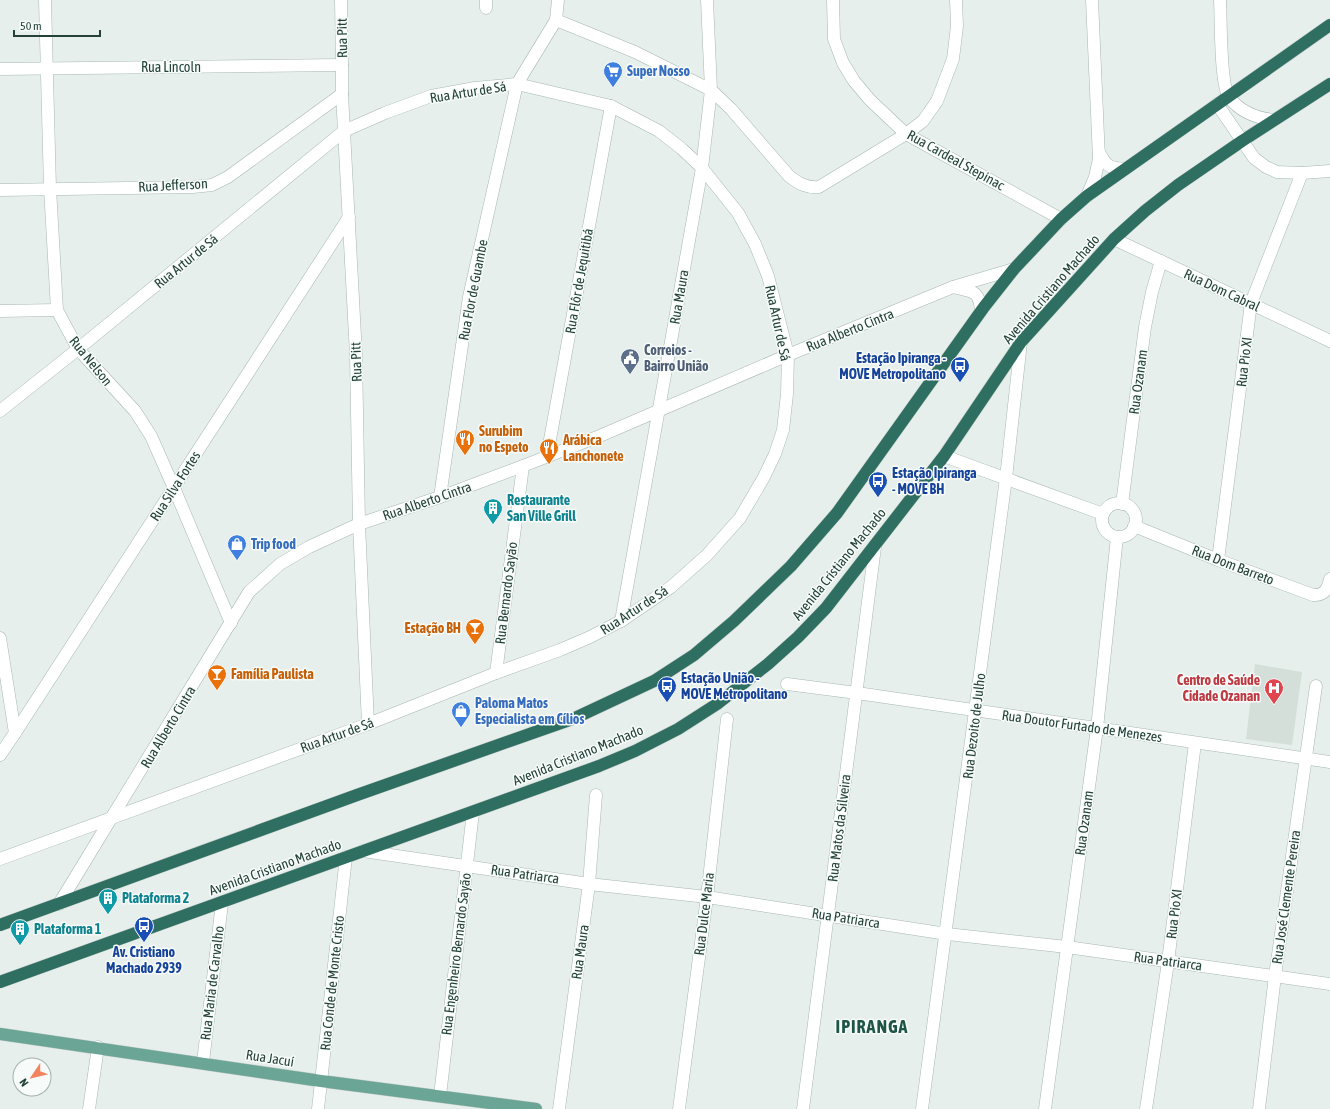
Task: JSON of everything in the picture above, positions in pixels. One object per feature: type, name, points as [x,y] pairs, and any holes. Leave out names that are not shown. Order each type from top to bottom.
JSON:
[{"type":"highway","points":[[0,925],[357,795],[575,718],[654,681],[694,655],[728,626],[791,566],[838,512],[981,310],[1014,268],[1062,219],[1087,196],[1330,25]]},
{"type":"highway","name":"Avenida Cristiano Machado","points":[[0,982],[599,766],[635,751],[678,729],[717,704],[768,664],[826,608],[944,456],[1021,342],[1114,239],[1145,211],[1178,185],[1242,141],[1330,84]]},
{"type":"main road","name":"Rua Jacuí","points":[[0,1034],[203,1062],[321,1081],[536,1109]]},
{"type":"street","name":"Rua Nelson","points":[[45,0],[50,188],[57,310],[78,349],[135,411],[150,436],[174,488],[231,623]]},
{"type":"street","name":"Rua Pitt","points":[[341,0],[342,94],[356,355],[359,524],[368,724]]},
{"type":"street","points":[[558,0],[556,20],[635,52],[711,90],[731,109],[795,181],[803,186],[811,188],[819,187],[906,134],[923,121],[937,101],[953,59],[957,26],[956,0]]},
{"type":"street","name":"Rua Maura","points":[[621,621],[702,168],[711,90],[708,0]]},
{"type":"street","name":"Rua Cardeal Stepinac","points":[[833,0],[834,39],[843,63],[854,81],[870,100],[906,134],[1062,219]]},
{"type":"street","points":[[1087,196],[1099,159],[1092,0]]},
{"type":"street","points":[[1220,0],[1223,73],[1228,96],[1240,109],[1253,116],[1274,120]]},
{"type":"street","name":"Rua Flor de Guambe","points":[[440,497],[469,297],[517,84],[556,20]]},
{"type":"street","name":"Rua Lincoln","points":[[0,69],[342,65]]},
{"type":"street","name":"Rua Artur de Sá","points":[[0,411],[344,131],[385,113],[430,96],[475,88],[517,84],[611,106],[659,131],[682,149],[702,168],[738,213],[755,244],[768,276],[788,355],[787,394],[783,430],[775,454],[764,478],[740,518],[707,555],[671,587],[621,621],[560,650],[496,673],[368,724],[0,859]]},
{"type":"street","name":"Rua Jefferson","points":[[0,190],[193,186],[212,184],[228,177],[342,94]]},
{"type":"street","points":[[1217,104],[1254,158],[1266,167],[1277,172],[1302,173],[1330,171]]},
{"type":"street","name":"Rua Flôr de Jequitibá","points":[[547,456],[611,106]]},
{"type":"street","points":[[1099,152],[1104,162],[1112,168],[1125,169]]},
{"type":"street","name":"Rua Pio XI","points":[[1218,560],[1251,304],[1302,173]]},
{"type":"street","name":"Rua Silva Fortes","points":[[0,755],[349,217]]},
{"type":"street","name":"Rua Dom Cabral","points":[[1114,239],[1330,342]]},
{"type":"street","name":"Rua Ozanam","points":[[1122,504],[1146,327],[1152,292],[1161,261]]},
{"type":"street","name":"Rua Alberto Cintra","points":[[59,904],[249,592],[280,564],[309,547],[359,524],[440,497],[523,466],[602,435],[788,355],[953,287],[1014,268]]},
{"type":"street","points":[[953,287],[974,293],[980,298],[981,310]]},
{"type":"street","points":[[0,311],[57,310]]},
{"type":"street","name":"Rua Dezoito de Julho","points":[[922,1109],[976,711],[1006,478],[1021,342]]},
{"type":"street","points":[[944,456],[1103,514]]},
{"type":"street","name":"Rua Bernardo Sayão","points":[[496,673],[523,466]]},
{"type":"street","points":[[1122,504],[1132,510],[1134,515],[1134,526],[1128,535],[1117,537],[1112,536],[1104,529],[1102,524],[1103,514],[1111,506],[1122,504]]},
{"type":"street","name":"Rua Dom Barreto","points":[[1134,526],[1218,560],[1314,595],[1323,594],[1327,590],[1329,582]]},
{"type":"street","name":"Rua Ozanam","points":[[1045,1109],[1097,728],[1117,537]]},
{"type":"street","name":"Rua Matos da Silveira","points":[[803,1109],[874,546]]},
{"type":"street","points":[[0,638],[15,734]]},
{"type":"street","name":"Rua Doutor Furtado de Menezes","points":[[787,684],[1330,762]]},
{"type":"street","name":"Rua José Clemente Pereira","points":[[1259,1109],[1275,976],[1316,686]]},
{"type":"street","name":"Rua Dulce Maria","points":[[679,1109],[707,897],[727,719]]},
{"type":"street","name":"Rua Pio XI","points":[[1146,1109],[1168,962],[1195,743]]},
{"type":"street","name":"Rua Maura","points":[[559,1109],[589,884],[596,795]]},
{"type":"street","name":"Rua Engenheiro Bernardo Sayão","points":[[440,1096],[473,812]]},
{"type":"street","name":"Rua Patriarca","points":[[363,851],[589,884],[707,897],[946,934],[1067,947],[1330,984]]},
{"type":"street","name":"Rua Conde de Monte Cristo","points":[[318,1109],[346,857]]},
{"type":"street","name":"Rua Maria de Carvalho","points":[[203,1062],[222,903]]},
{"type":"street","points":[[90,1109],[98,1047]]},
{"type":"shaded area","name":"Centro de Saúde Cidade Ozanan","points":[[1255,664],[1302,672],[1292,745],[1246,739]]},
{"type":"place","name":"Super Nosso","points":[[613,88]]},
{"type":"place","name":"Correios - Bairro União","points":[[630,375]]},
{"type":"place","name":"Estação Ipiranga - MOVE Metropolitano","points":[[960,383]]},
{"type":"place","name":"Surubim no Espeto","points":[[465,456]]},
{"type":"place","name":"Arábica Lanchonete","points":[[549,465]]},
{"type":"place","name":"Estação Ipiranga - MOVE BH","points":[[878,498]]},
{"type":"place","name":"Restaurante San Ville Grill","points":[[493,525]]},
{"type":"place","name":"Trip food","points":[[237,561]]},
{"type":"place","name":"Estação BH","points":[[475,645]]},
{"type":"place","name":"Família Paulista","points":[[217,691]]},
{"type":"place","name":"Estação União - MOVE Metropolitano","points":[[667,703]]},
{"type":"place","name":"Centro de Saúde Cidade Ozanan","points":[[1274,705]]},
{"type":"place","name":"Paloma Matos Especialista em Cílios","points":[[461,728]]},
{"type":"place","name":"Plataforma 2","points":[[108,915]]},
{"type":"place","name":"Av. Cristiano Machado 2939","points":[[144,943]]},
{"type":"place","name":"Plataforma 1","points":[[20,946]]},
{"type":"district","name":"IPIRANGA","points":[[872,1026]]}]
